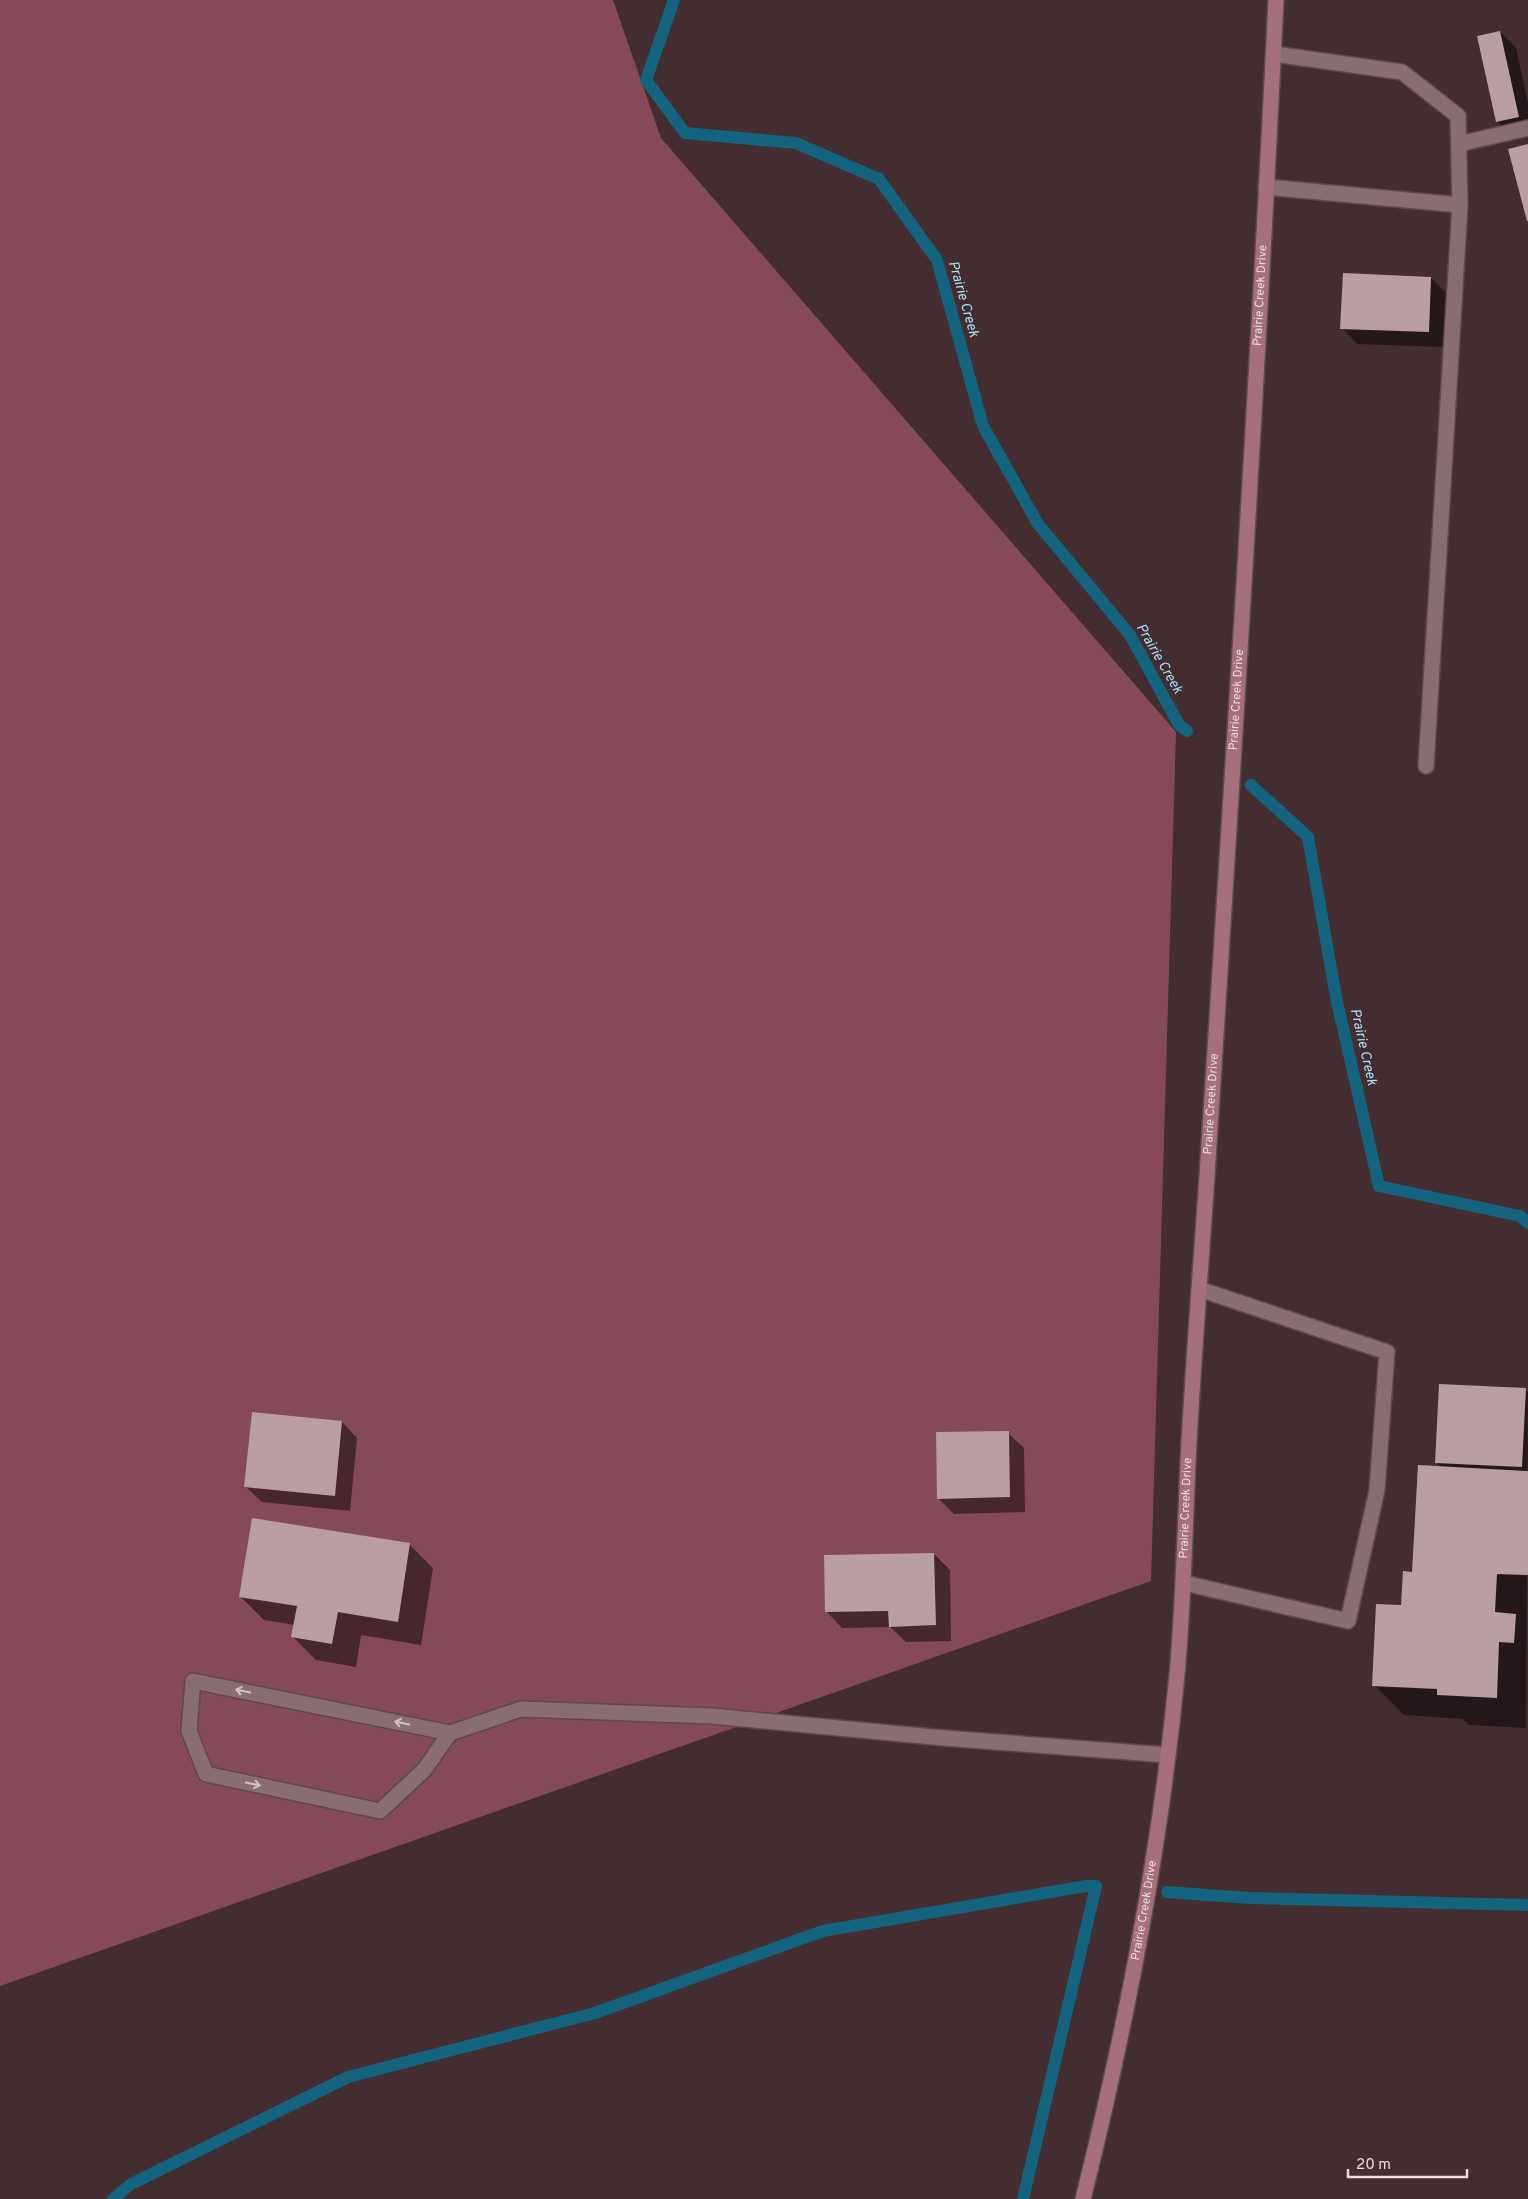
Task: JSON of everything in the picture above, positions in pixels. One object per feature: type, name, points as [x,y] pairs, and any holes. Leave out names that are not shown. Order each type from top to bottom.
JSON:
[{"type":"main road","name":"Prairie Creek Drive","points":[[1083,2199],[1104,2115],[1138,1953],[1168,1755],[1184,1583],[1189,1443],[1276,0]]},
{"type":"lane","points":[[1274,54],[1402,72],[1458,116],[1460,205],[1426,766]]},
{"type":"lane","points":[[1459,144],[1528,128]]},
{"type":"lane","points":[[1266,188],[1460,205]]},
{"type":"lane","points":[[1184,1583],[1348,1621],[1377,1490],[1387,1352],[1199,1290]]},
{"type":"lane","points":[[450,1733],[424,1770],[380,1811],[206,1774],[189,1731],[193,1680],[450,1733],[521,1709],[712,1716],[944,1738],[1168,1755]]},
{"type":"shaded area","points":[[0,0],[613,0],[661,138],[1176,732],[1151,1581],[0,1986]]},
{"type":"building","points":[[1500,31],[1519,117],[1496,122],[1477,36]]},
{"type":"building","points":[[1528,144],[1528,221],[1527,221],[1508,149]]},
{"type":"building","points":[[1343,273],[1431,277],[1429,332],[1340,329]]},
{"type":"building","points":[[1439,1384],[1526,1388],[1522,1467],[1435,1463]]},
{"type":"building","points":[[252,1412],[342,1421],[335,1496],[244,1487]]},
{"type":"building","points":[[1009,1431],[1010,1497],[937,1499],[936,1432]]},
{"type":"building","points":[[1418,1465],[1528,1471],[1528,1575],[1497,1574],[1495,1612],[1516,1614],[1514,1643],[1499,1642],[1497,1698],[1437,1695],[1437,1689],[1372,1686],[1376,1604],[1401,1605],[1403,1571],[1412,1572]]},
{"type":"building","points":[[252,1518],[410,1543],[398,1622],[338,1612],[332,1644],[291,1637],[297,1606],[239,1597]]},
{"type":"building","points":[[934,1553],[936,1625],[889,1627],[888,1611],[825,1612],[824,1555]]},
{"type":"waterway","name":"Prairie Creek","points":[[674,0],[646,80],[685,133],[796,143],[879,179],[937,260],[983,426],[1038,524],[1130,635],[1179,725],[1187,731]]},
{"type":"waterway","name":"Prairie Creek","points":[[1251,785],[1308,837],[1336,997],[1379,1186],[1520,1216],[1528,1223]]},
{"type":"waterway","points":[[113,2199],[131,2184],[348,2077],[595,2013],[823,1931],[1086,1886],[1096,1886],[1023,2199]]},
{"type":"waterway","points":[[1167,1892],[1249,1898],[1528,1905]]}]
